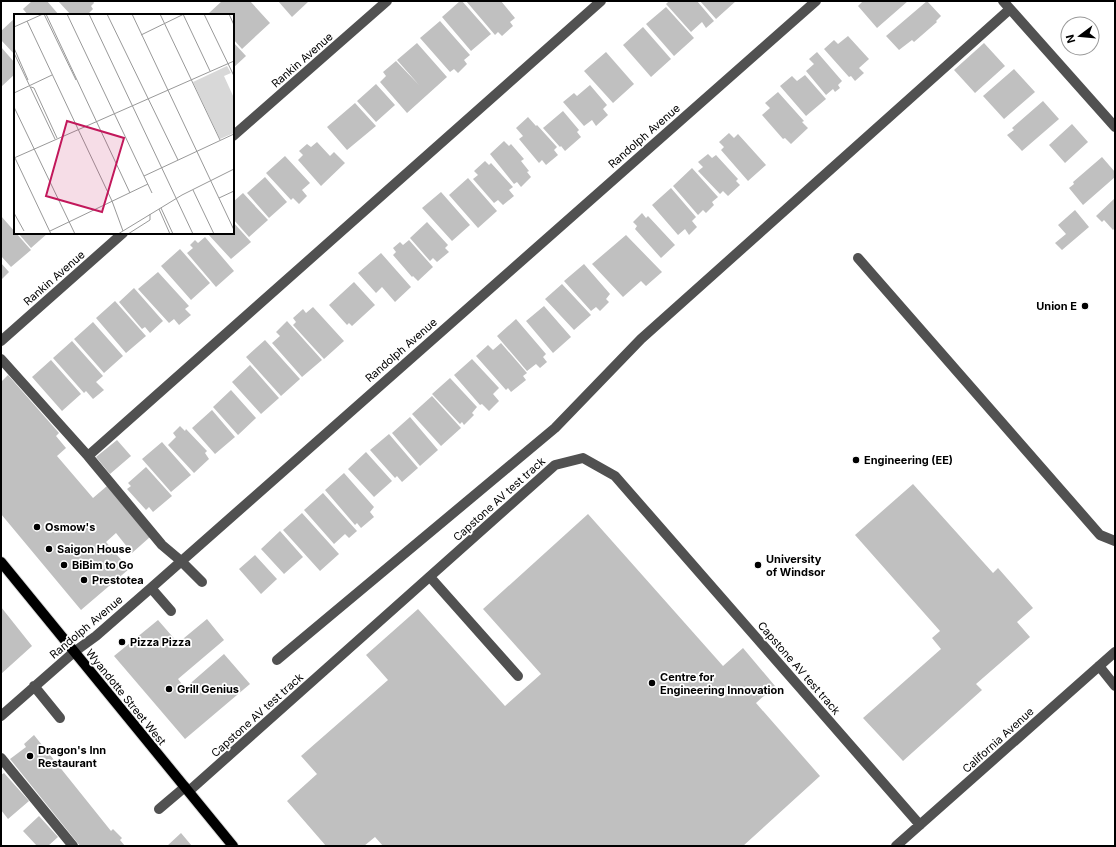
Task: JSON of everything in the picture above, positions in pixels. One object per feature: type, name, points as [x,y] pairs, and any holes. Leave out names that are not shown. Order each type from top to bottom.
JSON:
[{"type":"main road","name":"Wyandotte Street West","points":[[1,562],[233,846]]},
{"type":"street","name":"Rankin Avenue","points":[[234,135],[387,1]]},
{"type":"street","points":[[88,456],[601,1]]},
{"type":"street","name":"Randolph Avenue","points":[[1,716],[34,686],[74,652],[96,636],[151,588],[815,1]]},
{"type":"street","points":[[277,660],[555,428],[641,339],[1007,5],[1115,127]]},
{"type":"street","name":"Rankin Avenue","points":[[1,340],[122,234]]},
{"type":"street","points":[[858,258],[1100,535],[1115,541]]},
{"type":"street","points":[[1,359],[88,456],[162,545],[202,582]]},
{"type":"street","name":"Capstone AV test track","points":[[159,809],[187,789],[430,577],[555,465],[583,458],[615,476],[920,825]]},
{"type":"street","points":[[430,577],[518,676]]},
{"type":"street","points":[[151,588],[171,611]]},
{"type":"street","name":"California Avenue","points":[[896,846],[1115,652]]},
{"type":"street","points":[[1100,666],[1115,686]]},
{"type":"street","points":[[34,686],[60,718]]},
{"type":"street","points":[[1,758],[73,846]]},
{"type":"building","points":[[32,1],[47,1],[58,14],[27,14],[23,9]]},
{"type":"building","points":[[58,1],[93,1],[94,3],[91,6],[93,9],[88,14],[70,14]]},
{"type":"building","points":[[222,1],[250,1],[270,23],[242,49],[234,40],[234,14],[209,13]]},
{"type":"building","points":[[278,1],[309,1],[292,17]]},
{"type":"building","points":[[460,1],[462,1],[491,34],[471,51],[442,17]]},
{"type":"building","points":[[466,1],[501,1],[515,18],[510,22],[513,26],[502,36],[498,32],[495,35]]},
{"type":"building","points":[[669,1],[697,1],[714,21],[706,28],[702,22],[691,32],[666,4]]},
{"type":"building","points":[[700,1],[736,1],[716,19]]},
{"type":"building","points":[[863,1],[908,1],[877,28],[858,6]]},
{"type":"building","points":[[927,1],[941,16],[936,21],[937,22],[914,42],[912,40],[899,50],[886,36]]},
{"type":"building","points":[[666,7],[694,38],[674,56],[646,24]]},
{"type":"building","points":[[14,19],[14,54],[1,40],[1,31]]},
{"type":"building","points":[[440,21],[470,55],[464,60],[467,64],[458,73],[454,69],[450,72],[420,38]]},
{"type":"building","points":[[643,27],[671,59],[651,77],[623,45]]},
{"type":"building","points":[[848,36],[869,59],[859,68],[864,73],[855,81],[851,76],[849,77],[824,49],[834,40],[838,44]]},
{"type":"building","points":[[234,43],[246,56],[234,67]]},
{"type":"building","points":[[417,43],[447,77],[407,113],[380,82],[386,76],[383,72],[396,61],[419,85],[397,60]]},
{"type":"building","points":[[984,43],[1005,66],[975,93],[954,70]]},
{"type":"building","points":[[1,47],[14,62],[14,75],[1,87]]},
{"type":"building","points":[[606,52],[634,84],[613,103],[584,71]]},
{"type":"building","points":[[817,52],[842,81],[838,85],[840,88],[835,92],[833,89],[826,95],[806,71],[814,64],[809,59]]},
{"type":"building","points":[[1014,69],[1035,92],[1004,119],[983,96]]},
{"type":"building","points":[[805,75],[826,99],[806,116],[780,86],[792,76],[797,81]]},
{"type":"building","points":[[376,84],[395,105],[376,122],[357,101]]},
{"type":"building","points":[[590,85],[607,105],[603,109],[608,115],[596,126],[592,120],[584,126],[563,102],[574,93],[577,96]]},
{"type":"building","points":[[778,92],[804,121],[802,122],[808,128],[791,144],[785,138],[783,139],[762,115],[770,108],[765,103]]},
{"type":"building","points":[[1043,101],[1059,119],[1022,151],[1007,135],[1014,130],[1012,128]]},
{"type":"building","points":[[355,103],[376,126],[347,150],[327,127]]},
{"type":"building","points":[[563,111],[579,130],[577,132],[581,137],[565,151],[543,128]]},
{"type":"building","points":[[528,117],[557,147],[554,150],[558,155],[546,165],[542,160],[539,163],[519,139],[523,136],[516,128]]},
{"type":"building","points":[[1072,124],[1088,142],[1065,163],[1049,145]]},
{"type":"building","points":[[729,133],[734,138],[738,134],[766,165],[748,181],[721,150],[724,147],[719,142]]},
{"type":"building","points":[[504,141],[509,146],[511,144],[524,159],[521,161],[529,171],[527,172],[531,177],[521,187],[517,182],[514,184],[490,154]]},
{"type":"building","points":[[317,142],[330,156],[334,152],[345,163],[321,186],[298,160],[303,155],[299,151],[307,144],[311,147]]},
{"type":"building","points":[[708,154],[712,158],[716,155],[738,179],[736,181],[740,185],[728,196],[723,191],[720,194],[698,171],[703,167],[698,162]]},
{"type":"building","points":[[285,156],[310,183],[302,190],[307,196],[299,204],[293,198],[291,200],[266,173]]},
{"type":"building","points":[[1102,157],[1115,172],[1115,177],[1083,205],[1069,188],[1074,184],[1073,182]]},
{"type":"building","points":[[485,161],[489,165],[491,163],[513,187],[509,190],[514,196],[503,205],[498,200],[494,203],[473,179],[478,175],[474,171]]},
{"type":"building","points":[[692,168],[718,197],[712,202],[714,205],[706,213],[703,210],[698,215],[673,186]]},
{"type":"building","points":[[265,177],[287,202],[269,218],[247,193]]},
{"type":"building","points":[[468,178],[497,211],[478,228],[449,195]]},
{"type":"building","points":[[671,188],[696,217],[692,221],[697,227],[689,235],[685,229],[678,235],[652,205]]},
{"type":"building","points":[[441,192],[470,225],[452,241],[422,208]]},
{"type":"building","points":[[243,193],[268,220],[249,237],[234,220],[234,201]]},
{"type":"building","points":[[1115,198],[1115,228],[1113,230],[1104,220],[1102,222],[1096,216]]},
{"type":"building","points":[[1075,210],[1089,227],[1062,250],[1055,243],[1066,234],[1058,225]]},
{"type":"building","points":[[642,213],[646,218],[648,216],[675,245],[661,258],[635,229],[637,226],[633,222]]},
{"type":"building","points":[[1,216],[14,231],[14,234],[17,234],[31,250],[11,267],[1,256]]},
{"type":"building","points":[[427,222],[448,245],[445,248],[449,252],[437,262],[433,258],[430,261],[410,238]]},
{"type":"building","points":[[234,223],[251,242],[231,259],[208,234],[234,234]]},
{"type":"building","points":[[19,234],[47,234],[31,248]]},
{"type":"building","points":[[626,235],[662,272],[646,286],[641,281],[623,297],[592,264]]},
{"type":"building","points":[[205,237],[234,271],[216,287],[187,253],[193,248],[190,245],[195,240],[198,243]]},
{"type":"building","points":[[409,240],[433,267],[418,281],[413,276],[412,277],[393,255],[396,252],[393,248],[400,242],[403,245]]},
{"type":"building","points":[[180,249],[210,283],[191,300],[161,266]]},
{"type":"building","points":[[381,253],[411,287],[395,302],[382,287],[376,293],[358,273]]},
{"type":"building","points":[[1,263],[9,272],[1,280]]},
{"type":"building","points":[[584,264],[610,294],[606,299],[609,302],[600,311],[596,307],[591,311],[564,281]]},
{"type":"building","points":[[158,272],[189,306],[185,309],[191,315],[179,325],[174,319],[169,323],[138,289]]},
{"type":"building","points":[[354,282],[375,305],[352,326],[349,323],[347,325],[329,305]]},
{"type":"building","points":[[562,284],[591,315],[574,330],[545,299]]},
{"type":"building","points":[[134,288],[163,321],[150,333],[145,327],[142,329],[119,302]]},
{"type":"building","points":[[115,301],[146,336],[126,353],[96,318]]},
{"type":"building","points":[[544,306],[571,337],[553,353],[526,321]]},
{"type":"building","points":[[313,307],[344,341],[324,359],[293,325],[296,322],[293,318],[303,309],[306,313]]},
{"type":"building","points":[[516,319],[546,354],[543,357],[547,362],[540,368],[536,364],[527,371],[497,336]]},
{"type":"building","points":[[287,321],[322,360],[302,377],[272,343],[280,336],[276,332]]},
{"type":"building","points":[[93,322],[123,356],[104,373],[74,339]]},
{"type":"building","points":[[265,340],[300,379],[281,396],[246,357]]},
{"type":"building","points":[[72,341],[103,376],[96,382],[104,390],[93,399],[86,391],[84,393],[53,358]]},
{"type":"building","points":[[501,343],[527,373],[523,376],[526,380],[511,392],[508,388],[506,390],[476,356],[488,345],[493,350]]},
{"type":"building","points":[[472,359],[499,388],[493,394],[499,401],[489,411],[482,404],[480,405],[454,375]]},
{"type":"building","points":[[51,360],[81,394],[62,411],[32,377]]},
{"type":"building","points":[[250,365],[279,398],[261,414],[232,382]]},
{"type":"building","points":[[8,375],[59,433],[56,436],[66,448],[57,456],[93,498],[107,486],[150,537],[132,553],[116,533],[106,542],[129,569],[81,610],[1,514],[1,382]]},
{"type":"building","points":[[450,378],[477,407],[472,413],[474,415],[464,425],[462,422],[460,424],[432,394]]},
{"type":"building","points":[[231,390],[256,418],[238,435],[213,407]]},
{"type":"building","points":[[432,396],[461,428],[441,446],[412,414]]},
{"type":"building","points":[[212,410],[235,437],[215,454],[192,428]]},
{"type":"building","points":[[410,417],[438,450],[420,466],[392,433]]},
{"type":"building","points":[[180,426],[185,431],[186,429],[207,451],[205,453],[209,459],[194,473],[168,445],[176,437],[173,433]]},
{"type":"building","points":[[389,434],[418,468],[402,482],[397,476],[395,478],[370,450]]},
{"type":"building","points":[[117,440],[131,456],[110,474],[96,457]]},
{"type":"building","points":[[162,442],[191,475],[171,492],[142,459]]},
{"type":"building","points":[[366,452],[392,481],[374,497],[348,469]]},
{"type":"building","points":[[146,467],[172,496],[153,512],[149,507],[146,510],[127,489],[131,486],[128,483]]},
{"type":"building","points":[[344,473],[374,507],[370,512],[374,517],[361,528],[357,523],[355,525],[325,490]]},
{"type":"building","points":[[913,484],[993,573],[998,568],[1033,608],[1017,622],[1030,637],[976,684],[982,690],[903,761],[863,718],[941,649],[932,638],[940,631],[855,535]]},
{"type":"building","points":[[323,493],[357,531],[349,538],[345,534],[334,544],[304,510]]},
{"type":"building","points":[[302,513],[339,554],[320,571],[283,530]]},
{"type":"building","name":"Centre for Engineering Innovation","points":[[588,514],[723,666],[743,648],[775,686],[756,703],[820,776],[743,846],[383,846],[375,837],[364,846],[326,846],[287,801],[317,774],[301,756],[388,680],[366,655],[418,609],[505,706],[541,674],[483,609]]},
{"type":"building","points":[[280,531],[303,557],[284,574],[261,549]]},
{"type":"building","points":[[255,555],[277,579],[261,594],[239,569]]},
{"type":"building","points":[[1,607],[32,646],[1,674]]},
{"type":"building","points":[[207,619],[224,640],[178,679],[185,688],[224,654],[250,684],[185,739],[114,656],[158,620],[178,643]]},
{"type":"building","points":[[34,735],[111,831],[113,829],[122,838],[120,840],[125,846],[80,846],[10,759],[26,747],[24,744]]},
{"type":"building","points":[[4,773],[29,801],[8,819],[1,810],[1,775]]},
{"type":"building","points":[[39,816],[58,837],[48,846],[37,846],[23,831]]},
{"type":"building","points":[[181,833],[192,846],[167,846]]},
{"type":"place","name":"Union E","points":[[1085,306]]},
{"type":"place","name":"Engineering (EE)","points":[[856,460]]},
{"type":"place","name":"Osmow's","points":[[37,527]]},
{"type":"place","name":"Saigon House","points":[[49,549]]},
{"type":"place","name":"BiBim to Go","points":[[64,565]]},
{"type":"place","name":"University of Windsor","points":[[758,565]]},
{"type":"place","name":"Prestotea","points":[[84,580]]},
{"type":"place","name":"Pizza Pizza","points":[[122,642]]},
{"type":"place","name":"Centre for Engineering Innovation","points":[[652,683]]},
{"type":"place","name":"Grill Genius","points":[[169,689]]},
{"type":"place","name":"Dragon's Inn Restaurant","points":[[30,756]]}]
